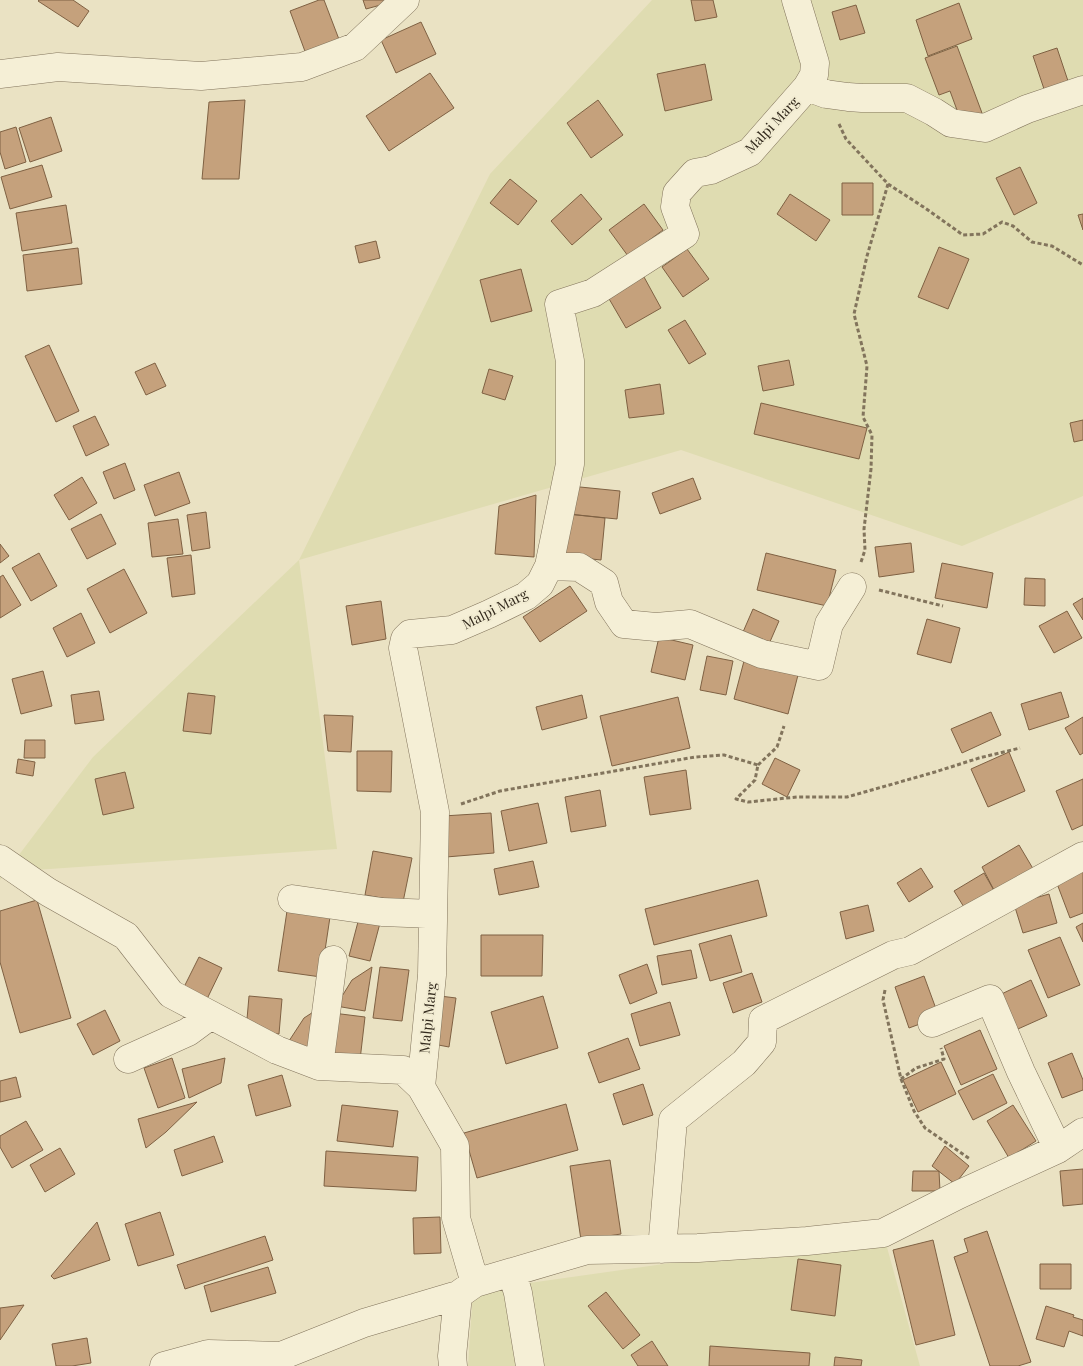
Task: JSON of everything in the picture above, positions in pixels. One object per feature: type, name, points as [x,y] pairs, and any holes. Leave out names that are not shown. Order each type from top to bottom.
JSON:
[{"type":"street","points":[[0,74],[58,67],[201,76],[302,67],[355,47],[405,0]]},
{"type":"street","name":"Malpi Marg","points":[[421,1087],[432,975],[435,812],[403,648],[404,639],[410,634],[452,630],[526,596],[540,584],[549,566],[570,464],[570,360],[559,304],[593,293],[684,234],[676,207],[677,193],[695,173],[711,170],[750,152],[817,90],[814,75],[815,63],[796,0]]},
{"type":"street","points":[[817,90],[862,98],[907,98],[952,123],[985,128],[1026,109],[1083,90]]},
{"type":"street","points":[[549,566],[579,567],[604,583],[609,602],[624,624],[656,627],[690,624],[762,654],[819,666],[829,624],[852,588]]},
{"type":"street","points":[[662,1249],[673,1120],[744,1063],[762,1042],[763,1020],[893,955],[910,951],[1083,856]]},
{"type":"street","points":[[0,859],[48,892],[126,936],[171,994],[277,1050],[319,1066],[403,1070],[421,1087],[455,1146],[456,1218],[467,1289],[452,1356],[453,1366]]},
{"type":"street","points":[[292,899],[382,912],[433,914]]},
{"type":"street","points":[[319,1066],[333,960]]},
{"type":"street","points":[[932,1023],[990,999],[1021,1072],[1058,1149]]},
{"type":"street","points":[[128,1059],[188,1032],[212,1015]]},
{"type":"street","points":[[164,1366],[208,1354],[282,1356],[364,1323],[512,1272],[587,1250],[698,1248],[787,1242],[883,1232],[984,1182],[1058,1149],[1083,1132]]},
{"type":"street","points":[[512,1272],[518,1293],[530,1366]]},
{"type":"path","points":[[817,90],[846,139],[888,184],[963,235],[983,234],[1002,222],[1013,226],[1032,242],[1052,246],[1083,265]]},
{"type":"path","points":[[888,184],[867,256],[854,314],[867,366],[863,417],[872,435],[871,469],[864,528],[865,550],[852,588],[880,590],[944,606]]},
{"type":"path","points":[[784,726],[777,747],[758,765],[756,780],[736,799],[748,802],[846,796],[1020,748]]},
{"type":"path","points":[[435,812],[500,791],[695,757],[724,755],[758,765]]},
{"type":"path","points":[[901,1079],[914,1111],[925,1128],[970,1158],[984,1182]]},
{"type":"shaded area","points":[[652,0],[1083,0],[1083,496],[962,546],[681,450],[299,560],[490,174]]},
{"type":"shaded area","points":[[299,560],[337,849],[6,872],[93,757]]},
{"type":"shaded area","points":[[0,869],[6,872],[0,880]]},
{"type":"shaded area","points":[[883,1233],[920,1366],[468,1366],[473,1291]]},
{"type":"building","points":[[39,0],[73,0],[89,11],[78,27]]},
{"type":"building","points":[[319,0],[324,0],[340,42],[306,54],[290,11]]},
{"type":"building","points":[[363,0],[399,0],[366,9]]},
{"type":"building","points":[[691,0],[713,0],[717,17],[695,21]]},
{"type":"building","points":[[959,3],[972,39],[928,56],[916,20]]},
{"type":"building","points":[[856,5],[865,33],[840,40],[832,12]]},
{"type":"building","points":[[421,22],[436,54],[396,73],[381,40]]},
{"type":"building","points":[[957,46],[982,113],[961,121],[950,91],[939,95],[925,58]]},
{"type":"building","points":[[1057,48],[1069,84],[1045,92],[1033,56]]},
{"type":"building","points":[[705,64],[712,100],[665,111],[657,74]]},
{"type":"building","points":[[430,73],[454,108],[389,151],[366,116]]},
{"type":"building","points":[[245,100],[239,179],[202,179],[209,102]]},
{"type":"building","points":[[598,100],[623,135],[591,158],[567,123]]},
{"type":"building","points":[[51,117],[62,151],[30,162],[19,128]]},
{"type":"building","points":[[16,127],[26,162],[5,169],[0,152],[0,132]]},
{"type":"building","points":[[42,165],[52,197],[10,209],[1,177]]},
{"type":"building","points":[[1020,167],[1037,203],[1014,215],[996,178]]},
{"type":"building","points":[[510,179],[537,201],[518,225],[490,203]]},
{"type":"building","points":[[842,183],[873,183],[873,215],[842,215]]},
{"type":"building","points":[[581,194],[602,219],[572,245],[551,221]]},
{"type":"building","points":[[790,194],[830,220],[816,241],[777,214]]},
{"type":"building","points":[[644,204],[663,230],[628,256],[609,230]]},
{"type":"building","points":[[66,205],[72,243],[22,251],[16,213]]},
{"type":"building","points":[[1083,214],[1083,230],[1078,215]]},
{"type":"building","points":[[376,241],[380,258],[359,263],[355,246]]},
{"type":"building","points":[[939,247],[969,259],[948,309],[918,297]]},
{"type":"building","points":[[78,248],[82,284],[27,291],[23,255]]},
{"type":"building","points":[[687,249],[709,279],[683,297],[662,267]]},
{"type":"building","points":[[521,269],[532,311],[491,322],[480,280]]},
{"type":"building","points":[[644,277],[661,308],[626,328],[608,297]]},
{"type":"building","points":[[685,320],[706,354],[689,364],[668,330]]},
{"type":"building","points":[[49,345],[79,411],[56,422],[25,356]]},
{"type":"building","points":[[789,360],[794,385],[763,391],[758,366]]},
{"type":"building","points":[[155,363],[166,386],[146,395],[135,372]]},
{"type":"building","points":[[489,369],[513,376],[505,400],[482,393]]},
{"type":"building","points":[[660,384],[664,414],[629,418],[625,390]]},
{"type":"building","points":[[761,403],[867,428],[859,459],[754,434]]},
{"type":"building","points":[[95,416],[109,445],[86,456],[73,426]]},
{"type":"building","points":[[1083,420],[1083,440],[1074,442],[1070,423]]},
{"type":"building","points":[[125,463],[135,490],[114,499],[103,472]]},
{"type":"building","points":[[179,472],[190,503],[155,516],[144,485]]},
{"type":"building","points":[[82,477],[97,503],[69,520],[54,495]]},
{"type":"building","points":[[693,478],[701,499],[660,514],[652,493]]},
{"type":"building","points":[[570,486],[620,491],[617,519],[568,514]]},
{"type":"building","points":[[536,495],[534,557],[495,554],[499,506]]},
{"type":"building","points":[[206,512],[210,548],[192,551],[187,515]]},
{"type":"building","points":[[101,514],[116,544],[87,559],[71,529]]},
{"type":"building","points":[[568,514],[605,518],[601,560],[564,556]]},
{"type":"building","points":[[178,519],[183,554],[152,557],[148,523]]},
{"type":"building","points":[[911,543],[914,572],[879,577],[875,547]]},
{"type":"building","points":[[0,544],[9,556],[0,563]]},
{"type":"building","points":[[39,553],[57,586],[31,601],[12,568]]},
{"type":"building","points":[[766,553],[836,570],[827,606],[757,590]]},
{"type":"building","points":[[191,555],[195,594],[172,597],[167,558]]},
{"type":"building","points":[[942,563],[993,573],[987,608],[935,598]]},
{"type":"building","points":[[124,569],[147,613],[110,633],[87,589]]},
{"type":"building","points":[[3,575],[21,605],[0,618],[0,577]]},
{"type":"building","points":[[1025,578],[1045,579],[1045,606],[1024,605]]},
{"type":"building","points":[[570,586],[587,611],[540,642],[523,617]]},
{"type":"building","points":[[1083,598],[1083,620],[1073,604]]},
{"type":"building","points":[[381,601],[386,639],[352,645],[346,606]]},
{"type":"building","points":[[753,609],[779,621],[769,644],[743,632]]},
{"type":"building","points":[[1067,611],[1082,638],[1054,653],[1039,626]]},
{"type":"building","points":[[81,613],[95,643],[67,657],[53,628]]},
{"type":"building","points":[[927,619],[960,628],[951,663],[917,654]]},
{"type":"building","points":[[659,637],[693,645],[685,680],[651,672]]},
{"type":"building","points":[[707,656],[733,661],[726,695],[700,690]]},
{"type":"building","points":[[744,661],[798,675],[788,714],[734,699]]},
{"type":"building","points":[[43,671],[52,706],[21,714],[12,679]]},
{"type":"building","points":[[99,691],[104,720],[75,724],[71,695]]},
{"type":"building","points":[[1061,692],[1069,717],[1029,730],[1021,704]]},
{"type":"building","points":[[188,693],[215,696],[211,734],[183,731]]},
{"type":"building","points":[[582,695],[587,718],[542,730],[536,707]]},
{"type":"building","points":[[678,697],[690,748],[612,766],[600,716]]},
{"type":"building","points":[[991,712],[1001,735],[962,753],[951,729]]},
{"type":"building","points":[[324,715],[353,716],[351,752],[328,751]]},
{"type":"building","points":[[1083,717],[1083,753],[1080,755],[1065,728]]},
{"type":"building","points":[[25,740],[45,740],[45,758],[24,758]]},
{"type":"building","points":[[357,751],[392,751],[391,792],[357,791]]},
{"type":"building","points":[[1009,752],[1025,791],[988,807],[971,769]]},
{"type":"building","points":[[775,758],[800,770],[787,797],[762,784]]},
{"type":"building","points":[[18,759],[35,762],[33,776],[16,773]]},
{"type":"building","points":[[686,770],[691,809],[650,815],[644,777]]},
{"type":"building","points":[[125,772],[134,808],[103,815],[95,779]]},
{"type":"building","points":[[1083,779],[1083,825],[1072,830],[1056,791]]},
{"type":"building","points":[[600,790],[606,826],[571,832],[565,797]]},
{"type":"building","points":[[538,803],[547,843],[509,851],[501,811]]},
{"type":"building","points":[[491,813],[494,853],[446,857],[443,816]]},
{"type":"building","points":[[1019,845],[1035,872],[996,894],[982,867]]},
{"type":"building","points":[[373,851],[412,858],[403,902],[365,895]]},
{"type":"building","points":[[533,861],[539,887],[499,895],[494,869]]},
{"type":"building","points":[[921,868],[933,887],[909,902],[897,883]]},
{"type":"building","points":[[1083,871],[1083,913],[1070,918],[1056,881]]},
{"type":"building","points":[[984,873],[996,894],[967,912],[954,891]]},
{"type":"building","points":[[758,880],[767,916],[654,945],[645,909]]},
{"type":"building","points":[[1049,894],[1057,923],[1023,933],[1014,904]]},
{"type":"building","points":[[37,900],[71,1018],[20,1033],[0,962],[0,911]]},
{"type":"building","points":[[868,905],[874,931],[846,939],[840,912]]},
{"type":"building","points":[[287,911],[330,917],[321,977],[278,971]]},
{"type":"building","points":[[359,918],[380,923],[370,961],[349,956]]},
{"type":"building","points":[[1083,923],[1083,942],[1076,927]]},
{"type":"building","points":[[481,935],[543,935],[542,976],[481,976]]},
{"type":"building","points":[[731,935],[742,972],[710,981],[699,944]]},
{"type":"building","points":[[1060,937],[1080,985],[1048,998],[1028,950]]},
{"type":"building","points":[[691,950],[697,978],[662,985],[657,956]]},
{"type":"building","points":[[199,957],[222,968],[207,999],[184,987]]},
{"type":"building","points":[[647,964],[657,993],[630,1004],[619,975]]},
{"type":"building","points":[[372,967],[365,1011],[336,1006],[352,980]]},
{"type":"building","points":[[380,967],[409,970],[402,1021],[373,1018]]},
{"type":"building","points":[[752,973],[762,1002],[733,1013],[723,983]]},
{"type":"building","points":[[924,976],[939,1017],[909,1028],[895,987]]},
{"type":"building","points":[[1031,980],[1047,1016],[1009,1033],[993,998]]},
{"type":"building","points":[[249,996],[282,999],[279,1034],[246,1031]]},
{"type":"building","points":[[440,996],[456,998],[449,1047],[433,1044]]},
{"type":"building","points":[[543,996],[558,1048],[506,1064],[491,1012]]},
{"type":"building","points":[[670,1002],[680,1035],[640,1046],[631,1014]]},
{"type":"building","points":[[324,1005],[318,1049],[287,1044],[304,1018]]},
{"type":"building","points":[[105,1010],[120,1041],[93,1055],[77,1024]]},
{"type":"building","points":[[333,1013],[365,1017],[360,1060],[327,1057]]},
{"type":"building","points":[[980,1030],[997,1069],[961,1085],[944,1046]]},
{"type":"building","points":[[628,1038],[640,1069],[599,1083],[588,1053]]},
{"type":"building","points":[[1072,1053],[1083,1080],[1083,1090],[1062,1098],[1048,1063]]},
{"type":"building","points":[[172,1058],[185,1098],[158,1108],[144,1068]]},
{"type":"building","points":[[225,1058],[221,1083],[189,1098],[182,1069]]},
{"type":"building","points":[[941,1062],[956,1094],[918,1112],[903,1080]]},
{"type":"building","points":[[993,1074],[1007,1103],[973,1120],[958,1091]]},
{"type":"building","points":[[282,1075],[291,1106],[256,1116],[248,1085]]},
{"type":"building","points":[[16,1077],[21,1097],[0,1102],[0,1081]]},
{"type":"building","points":[[643,1084],[653,1115],[623,1125],[613,1094]]},
{"type":"building","points":[[197,1102],[166,1132],[146,1148],[138,1119]]},
{"type":"building","points":[[566,1104],[578,1150],[477,1178],[464,1133]]},
{"type":"building","points":[[342,1105],[398,1111],[393,1147],[337,1141]]},
{"type":"building","points":[[1013,1105],[1036,1141],[1009,1158],[987,1121]]},
{"type":"building","points":[[26,1121],[43,1150],[12,1168],[0,1147],[0,1136]]},
{"type":"building","points":[[214,1136],[223,1162],[182,1176],[174,1150]]},
{"type":"building","points":[[945,1146],[969,1166],[955,1184],[932,1166]]},
{"type":"building","points":[[60,1148],[75,1174],[45,1192],[30,1165]]},
{"type":"building","points":[[326,1151],[418,1157],[416,1191],[324,1186]]},
{"type":"building","points":[[610,1160],[621,1234],[581,1240],[570,1166]]},
{"type":"building","points":[[1083,1169],[1083,1204],[1063,1206],[1060,1171]]},
{"type":"building","points":[[913,1171],[939,1171],[940,1191],[912,1191]]},
{"type":"building","points":[[160,1212],[174,1255],[138,1266],[125,1224]]},
{"type":"building","points":[[440,1217],[441,1253],[414,1254],[413,1218]]},
{"type":"building","points":[[97,1222],[110,1260],[54,1279],[51,1276]]},
{"type":"building","points":[[987,1231],[1031,1362],[1018,1366],[990,1366],[954,1257],[968,1252],[964,1239]]},
{"type":"building","points":[[265,1236],[273,1260],[185,1289],[177,1265]]},
{"type":"building","points":[[933,1240],[955,1335],[916,1345],[893,1250]]},
{"type":"building","points":[[798,1259],[841,1265],[835,1316],[791,1310]]},
{"type":"building","points":[[1040,1264],[1071,1264],[1071,1289],[1040,1289]]},
{"type":"building","points":[[268,1267],[276,1293],[211,1312],[204,1286]]},
{"type":"building","points":[[606,1292],[640,1335],[623,1349],[588,1306]]},
{"type":"building","points":[[24,1305],[0,1340],[0,1308]]},
{"type":"building","points":[[1046,1306],[1083,1320],[1083,1336],[1069,1331],[1064,1347],[1036,1339]]},
{"type":"building","points":[[87,1338],[91,1363],[56,1366],[52,1344]]},
{"type":"building","points":[[652,1341],[668,1366],[638,1366],[631,1355]]},
{"type":"building","points":[[710,1346],[810,1353],[809,1366],[709,1366]]},
{"type":"building","points":[[835,1357],[862,1360],[861,1366],[834,1366]]}]
